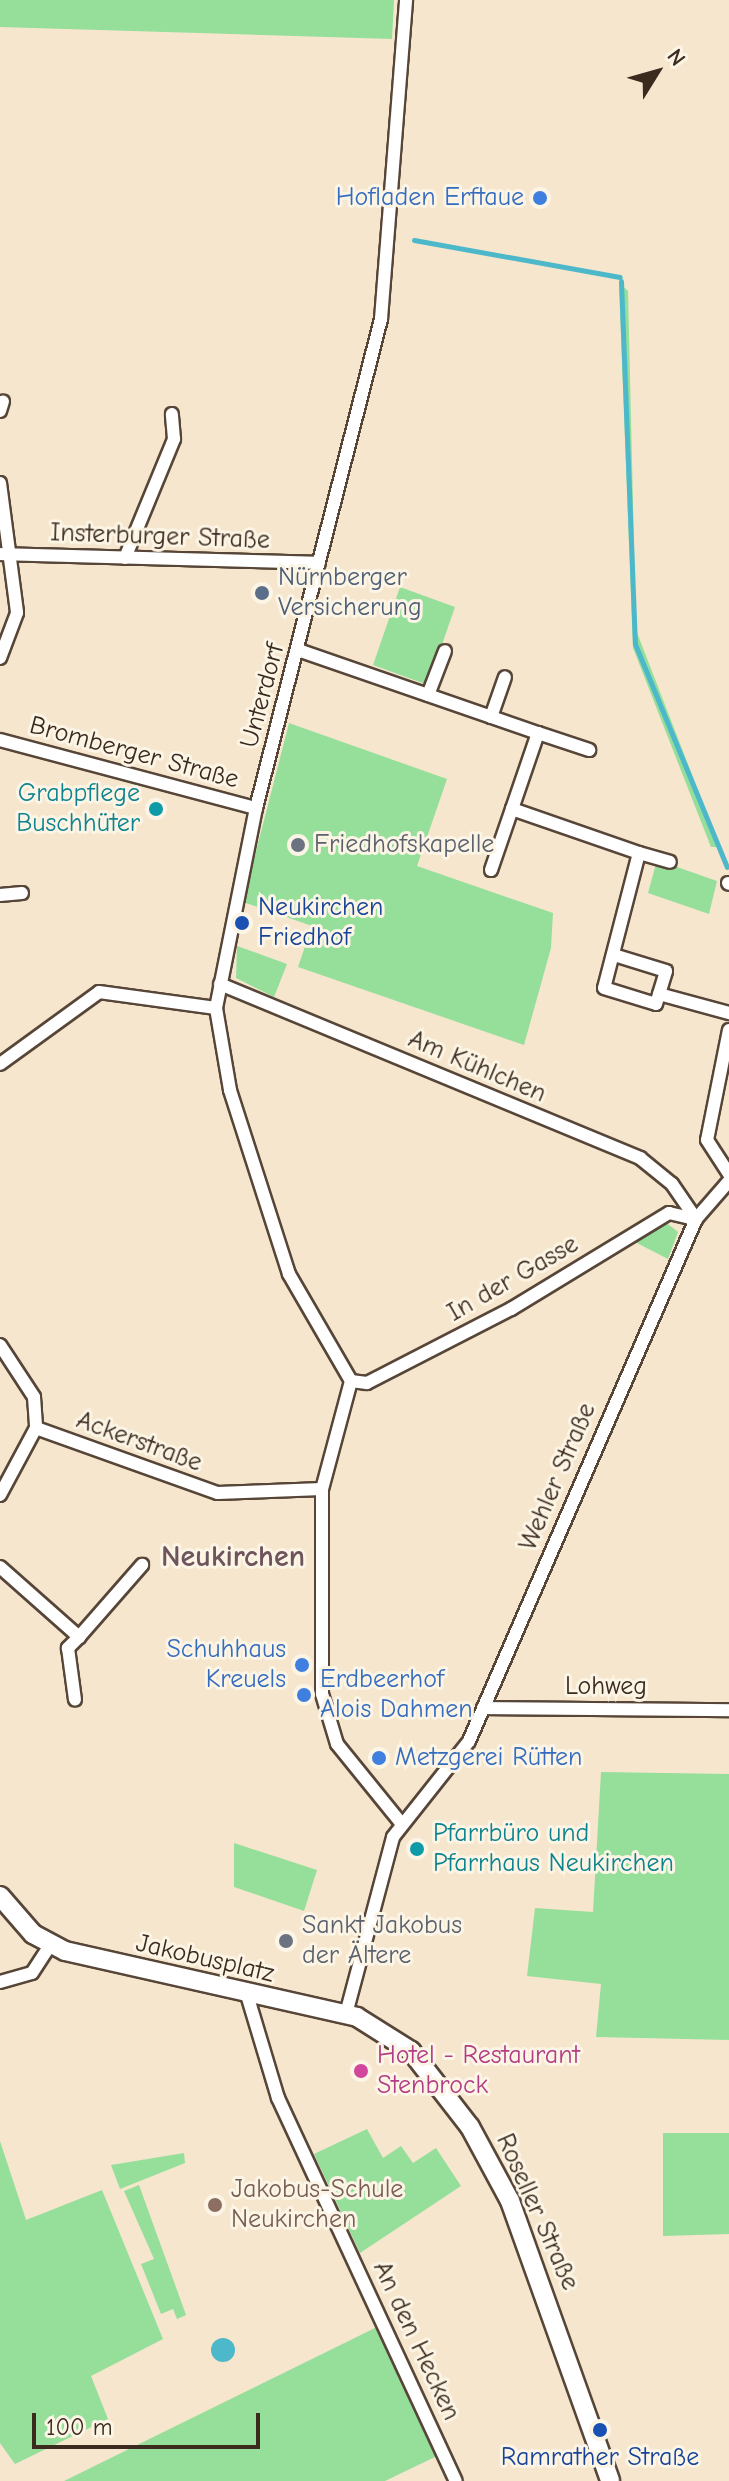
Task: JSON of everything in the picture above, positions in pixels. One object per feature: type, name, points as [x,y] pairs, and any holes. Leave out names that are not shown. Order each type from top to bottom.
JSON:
[{"type":"street","name":"Unterdorf","points":[[351,1381],[289,1274],[230,1090],[216,1008],[256,808],[384,301],[406,0]]},
{"type":"street","points":[[125,558],[174,439],[172,414]]},
{"type":"street","points":[[0,483],[4,554],[17,613],[0,658]]},
{"type":"street","name":"Insterburger Straße","points":[[4,554],[319,563]]},
{"type":"street","points":[[298,650],[589,750]]},
{"type":"street","points":[[428,695],[445,651]]},
{"type":"street","points":[[491,717],[505,677]]},
{"type":"street","points":[[491,870],[538,733]]},
{"type":"street","name":"Bromberger Straße","points":[[0,740],[256,808]]},
{"type":"street","points":[[512,809],[670,862]]},
{"type":"street","points":[[614,955],[666,971],[656,1004],[604,988],[614,955],[611,941],[639,853]]},
{"type":"street","points":[[0,895],[22,893]]},
{"type":"street","name":"Am Kühlchen","points":[[220,984],[640,1158],[666,1177],[696,1219]]},
{"type":"street","points":[[0,1064],[99,992],[216,1008]]},
{"type":"street","points":[[659,994],[729,1013]]},
{"type":"street","points":[[729,1030],[707,1140],[729,1174]]},
{"type":"street","name":"Wehler Straße","points":[[401,1823],[462,1753],[696,1219],[729,1181]]},
{"type":"street","name":"In der Gasse","points":[[351,1381],[367,1383],[511,1309],[669,1213],[696,1219]]},
{"type":"street","name":"Ackerstraße","points":[[0,1345],[34,1397],[36,1428],[224,1494],[322,1489]]},
{"type":"street","points":[[346,2014],[401,1823],[341,1750],[326,1720],[322,1489],[351,1381]]},
{"type":"street","points":[[0,1495],[36,1428]]},
{"type":"street","points":[[75,1700],[68,1648],[142,1565]]},
{"type":"street","points":[[0,1567],[79,1637]]},
{"type":"street","name":"Lohweg","points":[[483,1708],[729,1710]]},
{"type":"street","points":[[0,1896],[51,1944],[32,1973],[0,1982]]},
{"type":"street","name":"Jakobusplatz","points":[[51,1944],[248,1998],[346,2014]]},
{"type":"street","name":"An den Hecken","points":[[248,1998],[278,2098],[456,2481]]},
{"type":"street","name":"Roseller Straße","points":[[346,2014],[411,2051],[484,2149],[528,2244],[610,2481]]},
{"type":"green space","points":[[0,0],[394,0],[392,39],[0,27]]},
{"type":"green space","points":[[619,283],[628,291],[636,630],[720,847],[711,847],[633,648]]},
{"type":"green space","points":[[400,587],[455,607],[428,685],[373,665]]},
{"type":"green space","points":[[289,723],[447,779],[417,866],[553,913],[551,948],[524,1045],[298,967],[312,926],[243,902]]},
{"type":"green space","points":[[657,860],[717,881],[709,914],[648,893]]},
{"type":"green space","points":[[237,946],[287,964],[274,997],[236,978]]},
{"type":"green space","points":[[664,1221],[678,1232],[668,1259],[631,1240]]},
{"type":"green space","points":[[601,1772],[729,1774],[729,2040],[596,2037],[601,1984],[527,1976],[535,1908],[593,1912]]},
{"type":"green space","points":[[234,1843],[317,1870],[304,1911],[234,1887]]},
{"type":"green space","points":[[367,2129],[383,2158],[401,2146],[413,2163],[436,2148],[461,2186],[360,2253],[314,2154]]},
{"type":"green space","points":[[663,2133],[729,2133],[729,2234],[663,2236]]},
{"type":"green space","points":[[0,2141],[26,2220],[102,2190],[163,2339],[91,2376],[108,2419],[15,2464],[0,2443]]},
{"type":"green space","points":[[184,2153],[185,2163],[120,2189],[111,2165]]},
{"type":"green space","points":[[139,2185],[186,2315],[177,2319],[173,2309],[161,2314],[141,2264],[154,2259],[124,2191]]},
{"type":"green space","points":[[377,2327],[437,2456],[385,2481],[64,2481]]},
{"type":"water","points":[[223,2338],[232,2341],[235,2350],[232,2359],[223,2362],[214,2359],[211,2350],[214,2341]]},
{"type":"waterway","points":[[414,240],[620,277]]},
{"type":"waterway","points":[[621,281],[635,644],[727,867]]},
{"type":"place","name":"Hofladen Erftaue","points":[[540,198]]},
{"type":"place","name":"Nürnberger Versicherung","points":[[262,593]]},
{"type":"place","name":"Grabpflege Buschhüter","points":[[156,809]]},
{"type":"place","name":"Friedhofskapelle","points":[[298,845]]},
{"type":"place","name":"Neukirchen Friedhof","points":[[242,923]]},
{"type":"place","name":"Schuhhaus Kreuels","points":[[302,1665]]},
{"type":"place","name":"Erdbeerhof Alois Dahmen","points":[[304,1695]]},
{"type":"place","name":"Metzgerei Rütten","points":[[379,1758]]},
{"type":"place","name":"Pfarrbüro und Pfarrhaus Neukirchen","points":[[417,1849]]},
{"type":"place","name":"Sankt Jakobus der Ältere","points":[[286,1941]]},
{"type":"place","name":"Hotel - Restaurant Stenbrock","points":[[361,2071]]},
{"type":"place","name":"Jakobus-Schule Neukirchen","points":[[215,2205]]},
{"type":"place","name":"Ramrather Straße","points":[[600,2430]]},
{"type":"district","name":"Neukirchen","points":[[233,1557]]}]
